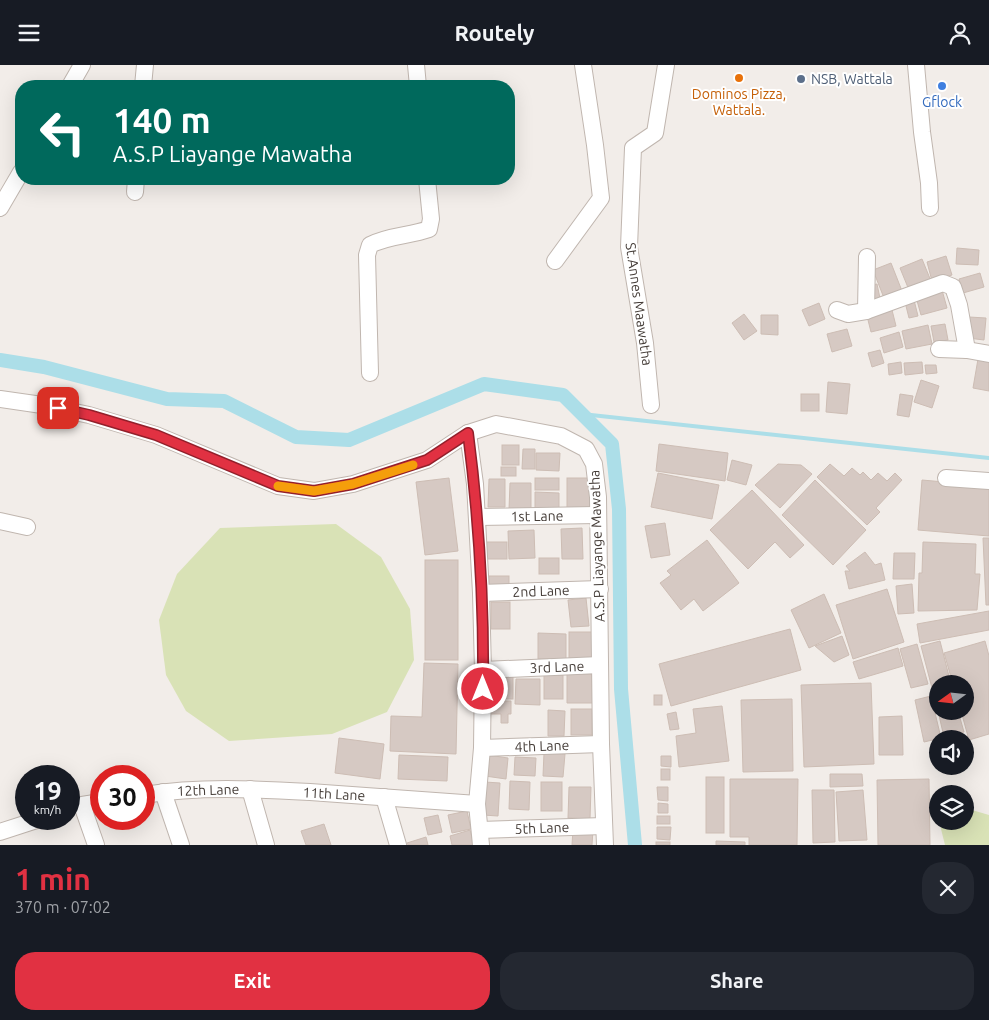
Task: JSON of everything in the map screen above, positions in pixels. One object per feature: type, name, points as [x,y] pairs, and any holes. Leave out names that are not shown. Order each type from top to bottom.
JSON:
[{"type":"street","points":[[73,80],[82,65]]},
{"type":"street","points":[[144,80],[145,65]]},
{"type":"street","points":[[416,65],[417,80]]},
{"type":"street","points":[[555,261],[601,198],[583,65]]},
{"type":"street","name":"St.Annes Maawatha","points":[[651,405],[645,343],[628,247],[633,148],[655,133],[666,65]]},
{"type":"street","points":[[916,65],[930,208]]},
{"type":"street","points":[[0,208],[15,182]]},
{"type":"street","points":[[370,373],[368,255],[370,245],[382,239],[418,233],[429,229],[431,219],[428,185]]},
{"type":"street","points":[[866,311],[867,257]]},
{"type":"street","points":[[837,311],[848,314],[866,311],[943,283],[953,287],[959,305],[966,350]]},
{"type":"street","points":[[939,349],[966,350],[989,354]]},
{"type":"street","name":"A.S.P Liayange Mawatha","points":[[0,399],[42,405],[89,415],[156,435],[278,486],[314,491],[353,484],[427,460],[468,433],[496,424],[561,436],[586,449],[594,464],[598,497],[601,744],[605,845]]},
{"type":"street","points":[[468,433],[478,517],[481,593],[483,669],[482,748],[477,805],[481,838]]},
{"type":"street","points":[[946,478],[989,481]]},
{"type":"street","name":"1st Lane","points":[[478,517],[597,515]]},
{"type":"street","points":[[0,521],[27,527]]},
{"type":"street","name":"2nd Lane","points":[[481,593],[600,589]]},
{"type":"street","name":"3rd Lane","points":[[483,669],[600,665]]},
{"type":"street","name":"4th Lane","points":[[482,748],[601,744]]},
{"type":"street","points":[[250,789],[266,845]]},
{"type":"street","name":"11th Lane","points":[[250,789],[477,805]]},
{"type":"street","name":"12th Lane","points":[[180,845],[163,792],[250,789]]},
{"type":"street","points":[[155,793],[163,792]]},
{"type":"street","points":[[384,797],[398,845]]},
{"type":"street","points":[[80,815],[96,845]]},
{"type":"street","name":"5th Lane","points":[[481,838],[604,826]]},
{"type":"street","points":[[0,832],[15,827]]},
{"type":"green space","points":[[336,524],[381,557],[410,609],[414,660],[387,712],[332,734],[229,741],[186,711],[166,675],[159,620],[177,574],[220,528]]},
{"type":"green space","points":[[974,811],[989,815],[989,845],[945,845],[941,830],[974,830]]},
{"type":"building","points":[[957,248],[979,250],[978,265],[956,264]]},
{"type":"building","points":[[946,256],[952,275],[932,281],[927,262]]},
{"type":"building","points":[[922,259],[931,281],[909,290],[900,268]]},
{"type":"building","points":[[891,263],[902,291],[884,298],[873,270]]},
{"type":"building","points":[[980,273],[984,287],[963,293],[959,279]]},
{"type":"building","points":[[877,284],[881,303],[872,305],[867,286]]},
{"type":"building","points":[[942,290],[947,308],[921,315],[916,297]]},
{"type":"building","points":[[914,300],[918,316],[909,318],[905,302]]},
{"type":"building","points":[[819,303],[825,319],[809,326],[802,310]]},
{"type":"building","points":[[892,310],[896,326],[871,332],[867,316]]},
{"type":"building","points":[[744,314],[757,331],[744,340],[732,323]]},
{"type":"building","points":[[761,315],[778,315],[778,335],[761,334]]},
{"type":"building","points":[[969,317],[986,318],[984,340],[968,338]]},
{"type":"building","points":[[945,324],[948,340],[934,342],[931,326]]},
{"type":"building","points":[[928,325],[932,344],[906,349],[902,331]]},
{"type":"building","points":[[847,329],[852,346],[832,352],[827,334]]},
{"type":"building","points":[[899,332],[903,347],[884,353],[880,338]]},
{"type":"building","points":[[880,350],[884,363],[872,367],[868,353]]},
{"type":"building","points":[[978,359],[989,361],[989,391],[973,388]]},
{"type":"building","points":[[901,362],[902,373],[889,375],[888,364]]},
{"type":"building","points":[[922,362],[923,373],[905,375],[904,363]]},
{"type":"building","points":[[925,365],[936,365],[937,373],[926,374]]},
{"type":"building","points":[[921,380],[939,386],[932,408],[914,402]]},
{"type":"building","points":[[828,382],[850,384],[847,414],[826,412]]},
{"type":"building","points":[[801,394],[819,394],[819,411],[801,411]]},
{"type":"building","points":[[900,394],[913,396],[909,417],[897,415]]},
{"type":"building","points":[[659,444],[728,453],[725,481],[656,471]]},
{"type":"building","points":[[502,445],[519,445],[519,465],[502,465]]},
{"type":"building","points":[[523,449],[535,449],[535,469],[522,469]]},
{"type":"building","points":[[536,453],[560,453],[559,471],[536,470]]},
{"type":"building","points":[[732,460],[752,465],[746,485],[727,480]]},
{"type":"building","points":[[778,464],[801,465],[812,474],[780,508],[755,485]]},
{"type":"building","points":[[830,464],[844,476],[852,468],[860,475],[863,472],[871,480],[878,473],[887,481],[895,473],[902,480],[876,508],[880,512],[867,525],[817,477]]},
{"type":"building","points":[[501,467],[516,467],[516,476],[501,476]]},
{"type":"building","points":[[658,473],[719,485],[712,519],[651,507]]},
{"type":"building","points":[[449,478],[458,551],[425,555],[416,482]]},
{"type":"building","points":[[535,478],[559,478],[559,490],[535,490]]},
{"type":"building","points":[[567,478],[590,478],[590,510],[567,510]]},
{"type":"building","points":[[489,479],[505,479],[505,507],[488,507]]},
{"type":"building","points":[[815,480],[866,530],[833,565],[782,515]]},
{"type":"building","points":[[922,480],[989,486],[989,536],[918,530]]},
{"type":"building","points":[[510,483],[531,483],[531,510],[509,509]]},
{"type":"building","points":[[752,490],[804,545],[790,558],[775,542],[748,569],[710,530]]},
{"type":"building","points":[[535,492],[559,493],[559,512],[535,511]]},
{"type":"building","points":[[665,523],[670,555],[651,558],[645,526]]},
{"type":"building","points":[[582,528],[583,559],[562,559],[561,529]]},
{"type":"building","points":[[534,530],[535,558],[509,559],[508,531]]},
{"type":"building","points":[[983,538],[989,538],[989,605],[986,605]]},
{"type":"building","points":[[707,540],[739,583],[703,611],[694,599],[681,610],[660,583],[671,575],[667,571]]},
{"type":"building","points":[[484,542],[507,542],[507,559],[484,559]]},
{"type":"building","points":[[923,542],[976,544],[975,574],[980,574],[977,610],[918,611],[919,573],[922,573]]},
{"type":"building","points":[[865,552],[875,565],[881,563],[885,580],[849,589],[845,571],[850,571],[846,566]]},
{"type":"building","points":[[894,553],[915,553],[914,579],[893,579]]},
{"type":"building","points":[[539,558],[559,558],[559,574],[539,574]]},
{"type":"building","points":[[425,560],[458,560],[458,660],[425,660]]},
{"type":"building","points":[[489,576],[509,576],[509,588],[489,588]]},
{"type":"building","points":[[912,584],[914,613],[898,614],[896,586]]},
{"type":"building","points":[[887,589],[904,642],[853,659],[836,605]]},
{"type":"building","points":[[824,594],[841,633],[809,648],[791,610]]},
{"type":"building","points":[[586,598],[589,626],[571,627],[568,600]]},
{"type":"building","points":[[491,602],[510,602],[510,629],[491,629]]},
{"type":"building","points":[[989,611],[989,630],[920,643],[917,624]]},
{"type":"building","points":[[790,629],[801,670],[671,706],[659,664]]},
{"type":"building","points":[[569,632],[592,632],[592,662],[569,662]]},
{"type":"building","points":[[538,633],[566,634],[566,659],[538,659]]},
{"type":"building","points":[[842,636],[849,655],[834,662],[815,646]]},
{"type":"building","points":[[940,641],[949,675],[929,675],[929,677],[921,646]]},
{"type":"building","points":[[985,641],[989,656],[989,734],[974,738],[974,730],[966,730],[963,720],[974,720],[974,675],[950,675],[944,653]]},
{"type":"building","points":[[917,644],[928,684],[911,688],[900,649]]},
{"type":"building","points":[[898,648],[903,666],[859,679],[853,662]]},
{"type":"building","points":[[424,663],[458,664],[456,754],[390,751],[391,716],[422,717]]},
{"type":"building","points":[[567,673],[594,674],[594,703],[567,703]]},
{"type":"building","points":[[544,675],[563,675],[563,699],[544,699]]},
{"type":"building","points":[[492,677],[513,677],[513,699],[492,699]]},
{"type":"building","points":[[516,679],[540,679],[540,705],[515,704]]},
{"type":"building","points":[[871,683],[874,764],[804,767],[801,685]]},
{"type":"building","points":[[654,695],[662,695],[662,705],[654,705]]},
{"type":"building","points":[[929,696],[929,720],[937,720],[939,730],[929,730],[929,741],[924,742],[915,700]]},
{"type":"building","points":[[792,699],[793,771],[743,772],[741,700]]},
{"type":"building","points":[[487,701],[511,701],[511,714],[508,714],[508,723],[501,723],[501,714],[487,714]]},
{"type":"building","points":[[722,706],[729,761],[679,767],[676,736],[696,733],[693,709]]},
{"type":"building","points":[[571,709],[592,709],[592,735],[571,735]]},
{"type":"building","points":[[548,710],[565,711],[564,736],[548,736]]},
{"type":"building","points":[[676,712],[679,729],[670,730],[667,714]]},
{"type":"building","points":[[902,716],[903,755],[879,755],[879,717]]},
{"type":"building","points":[[940,720],[961,720],[963,730],[942,730]]},
{"type":"building","points":[[339,738],[384,744],[380,779],[335,773]]},
{"type":"building","points":[[544,753],[565,754],[563,777],[543,776]]},
{"type":"building","points":[[399,755],[448,757],[447,781],[398,779]]},
{"type":"building","points":[[488,755],[508,758],[506,779],[485,776]]},
{"type":"building","points":[[661,756],[671,756],[671,767],[661,766]]},
{"type":"building","points":[[515,757],[536,758],[535,776],[514,775]]},
{"type":"building","points":[[661,769],[670,769],[670,780],[661,780]]},
{"type":"building","points":[[830,774],[862,774],[863,786],[830,787]]},
{"type":"building","points":[[706,777],[724,777],[724,833],[706,833]]},
{"type":"building","points":[[730,779],[798,779],[797,845],[749,845],[749,837],[730,837]]},
{"type":"building","points":[[929,779],[930,845],[878,845],[877,780]]},
{"type":"building","points":[[510,781],[530,782],[529,810],[509,809]]},
{"type":"building","points":[[485,782],[500,783],[498,816],[483,815]]},
{"type":"building","points":[[541,782],[562,782],[562,811],[541,811]]},
{"type":"building","points":[[569,787],[591,787],[590,819],[568,818]]},
{"type":"building","points":[[657,787],[668,787],[668,801],[658,800]]},
{"type":"building","points":[[812,790],[834,790],[835,842],[813,843]]},
{"type":"building","points":[[863,790],[867,840],[839,841],[836,792]]},
{"type":"building","points":[[658,803],[668,804],[668,813],[658,813]]},
{"type":"building","points":[[467,811],[471,829],[452,833],[448,815]]},
{"type":"building","points":[[438,815],[442,832],[428,835],[424,818]]},
{"type":"building","points":[[657,816],[670,816],[670,824],[657,824]]},
{"type":"building","points":[[324,824],[331,845],[306,845],[301,831]]},
{"type":"building","points":[[657,827],[671,827],[670,840],[657,839]]},
{"type":"building","points":[[573,829],[593,830],[592,845],[572,845]]},
{"type":"building","points":[[470,830],[474,845],[452,845],[450,836]]},
{"type":"building","points":[[426,837],[428,845],[408,845],[407,843]]},
{"type":"building","points":[[716,841],[745,842],[745,845],[716,845]]},
{"type":"building","points":[[656,842],[670,842],[670,845],[656,845]]},
{"type":"waterway","points":[[0,360],[44,367],[167,399],[224,401],[296,437],[349,440],[484,384],[563,395],[612,444],[619,509],[621,689],[635,845]]},
{"type":"waterway","points":[[582,414],[989,458]]},
{"type":"slow traffic","points":[[278,486],[314,491],[353,484],[413,465]]},
{"type":"place","name":"Dominos Pizza, Wattala.","points":[[739,78]]},
{"type":"place","name":"NSB, Wattala","points":[[801,79]]},
{"type":"place","name":"Gflock","points":[[942,86]]},
{"type":"route","points":[[58,408],[156,435],[243,473],[278,486],[314,491],[353,484],[427,460],[468,433],[478,517],[483,689]]}]
